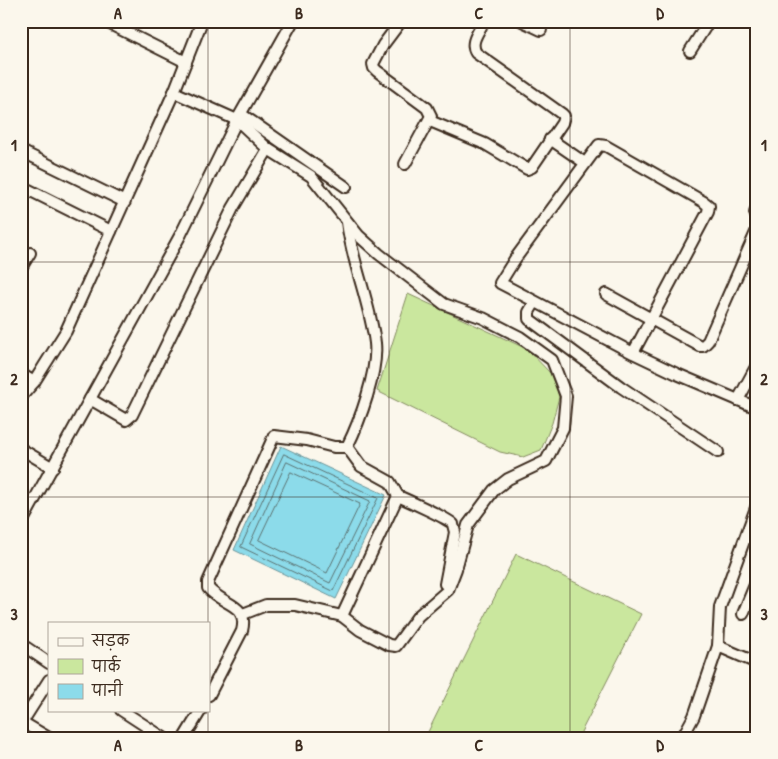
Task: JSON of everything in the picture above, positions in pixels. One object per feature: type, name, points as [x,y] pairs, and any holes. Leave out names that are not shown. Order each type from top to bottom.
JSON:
[{"type":"street","points":[[104,21],[186,62]]},
{"type":"street","points":[[21,397],[34,382],[66,331],[174,92],[202,21]]},
{"type":"street","points":[[21,524],[181,234],[239,117],[294,21]]},
{"type":"street","points":[[401,21],[379,50],[373,64],[374,68],[427,108],[431,116],[430,121],[405,164]]},
{"type":"street","points":[[430,121],[485,144],[527,169],[532,167],[562,122],[564,116],[476,53],[472,48],[472,43],[484,21]]},
{"type":"street","points":[[522,21],[541,30]]},
{"type":"street","points":[[690,50],[709,21]]},
{"type":"street","points":[[174,92],[239,117],[346,187]]},
{"type":"street","points":[[239,117],[268,149],[311,176],[346,222],[378,254],[444,304],[484,318],[520,337],[552,360],[566,396],[563,428],[546,461],[508,479],[494,490],[468,525],[448,590],[418,616],[396,646],[389,645],[360,630],[342,616],[295,605],[266,605],[243,614]]},
{"type":"street","points":[[550,139],[585,163]]},
{"type":"street","points":[[632,353],[708,212],[709,206],[603,145],[597,146],[500,280],[502,284],[632,353],[757,408]]},
{"type":"street","points":[[90,398],[126,420],[132,415],[232,208],[268,149]]},
{"type":"street","points":[[23,152],[125,202]]},
{"type":"street","points":[[21,186],[112,231]]},
{"type":"street","points":[[757,207],[755,214],[757,218]]},
{"type":"street","points":[[346,222],[349,242],[364,293],[375,344],[371,380],[357,427],[348,447]]},
{"type":"street","points":[[606,294],[700,346],[706,345],[757,230]]},
{"type":"street","points":[[21,268],[30,253]]},
{"type":"street","points":[[534,302],[528,312],[529,320],[621,387],[718,452]]},
{"type":"street","points":[[738,400],[757,365]]},
{"type":"street","points":[[21,374],[34,382]]},
{"type":"street","points":[[210,693],[242,631],[244,622],[243,614],[236,607],[215,596],[208,588],[208,582],[274,436],[307,440],[334,447],[348,447]]},
{"type":"street","points":[[348,447],[361,466],[390,482],[398,496],[422,509],[448,519],[453,524],[455,532],[443,594]]},
{"type":"street","points":[[21,449],[53,468]]},
{"type":"street","points":[[342,616],[398,496]]},
{"type":"street","points":[[682,738],[694,716],[718,646],[720,607],[757,505]]},
{"type":"street","points":[[743,614],[757,580]]},
{"type":"street","points":[[21,644],[48,663]]},
{"type":"street","points":[[718,646],[757,663]]},
{"type":"street","points":[[48,682],[22,723],[49,738]]},
{"type":"street","points":[[124,712],[164,738]]},
{"type":"street","points":[[184,738],[200,712]]},
{"type":"green space","points":[[408,294],[527,349],[554,377],[559,397],[552,423],[541,450],[523,457],[500,452],[377,391]]},
{"type":"green space","points":[[516,554],[641,614],[578,738],[425,738]]},
{"type":"water","points":[[281,446],[386,495],[336,599],[234,550]]}]
